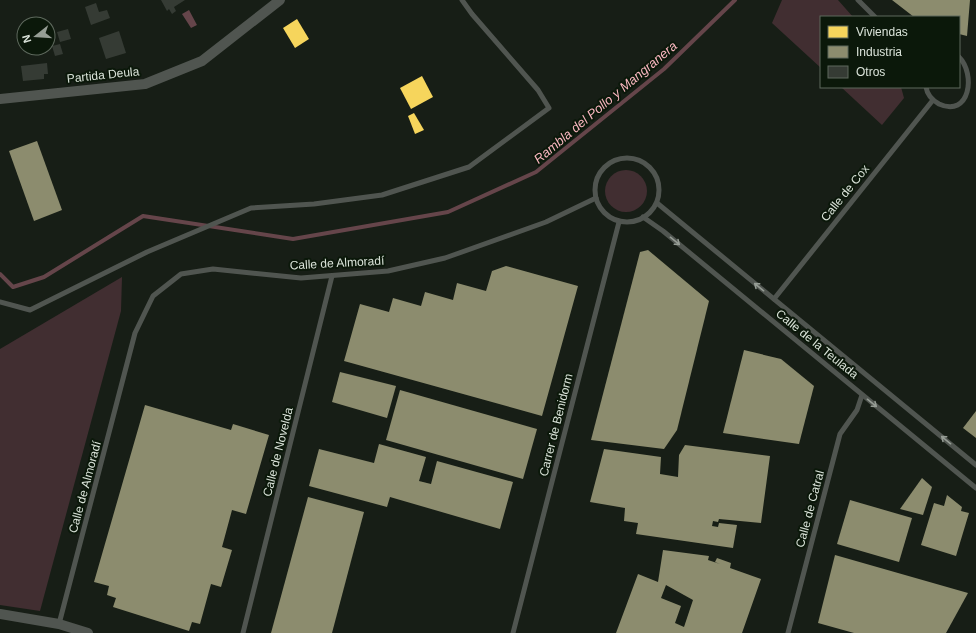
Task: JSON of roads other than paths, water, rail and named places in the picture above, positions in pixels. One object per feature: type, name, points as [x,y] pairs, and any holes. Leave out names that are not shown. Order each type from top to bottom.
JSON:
[{"type":"street","name":"Partida Deula","points":[[0,99],[145,84],[202,61],[280,0]]},
{"type":"street","points":[[0,614],[59,624],[88,633]]},
{"type":"lane","points":[[0,302],[30,310],[147,252],[251,208],[314,204],[382,195],[469,167],[549,108],[538,90],[472,14],[462,0]]},
{"type":"lane","points":[[858,0],[875,16]]},
{"type":"lane","points":[[960,58],[974,71]]},
{"type":"lane","points":[[926,88],[933,100],[943,106],[956,106],[965,102],[971,96],[974,89]]},
{"type":"lane","name":"Calle de Cox","points":[[774,299],[933,100]]},
{"type":"lane","points":[[627,158],[638,160],[645,164],[653,172],[658,182],[659,192],[657,203],[653,210],[643,217],[630,223],[619,222],[603,212],[596,198],[595,186],[601,172],[609,164],[627,158]]},
{"type":"lane","name":"Calle de Almoradí","points":[[59,624],[135,333],[153,296],[181,274],[213,269],[301,278],[388,271],[445,258],[546,222],[596,198]]},
{"type":"lane","name":"Calle de la Teulada","points":[[657,203],[976,465]]},
{"type":"lane","name":"Calle de la Teulada","points":[[643,217],[669,236],[976,488]]},
{"type":"lane","name":"Carrer de Benidorm","points":[[513,633],[619,222]]},
{"type":"lane","name":"Calle de Novelda","points":[[243,633],[332,276]]},
{"type":"lane","name":"Calle de Catral","points":[[788,633],[840,434],[857,410],[862,395]]},
{"type":"waterway","name":"Rambla del Pollo y Mangranera","points":[[0,274],[13,287],[44,277],[143,216],[293,239],[448,212],[536,172],[664,69],[735,0]]}]
